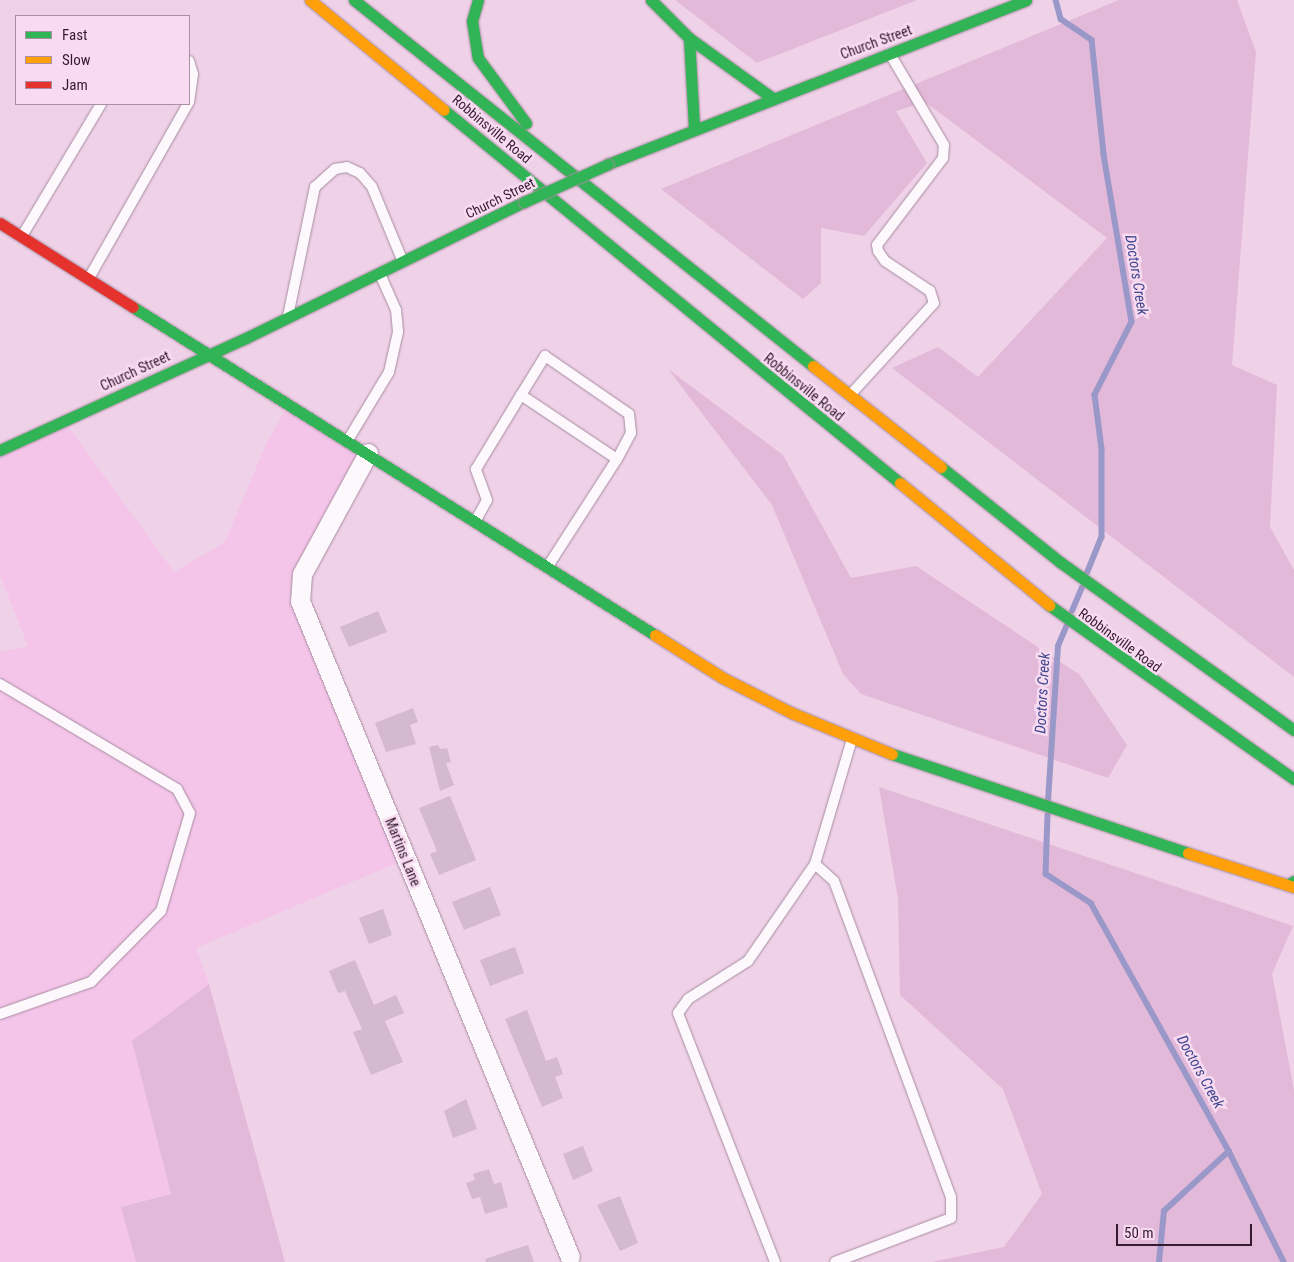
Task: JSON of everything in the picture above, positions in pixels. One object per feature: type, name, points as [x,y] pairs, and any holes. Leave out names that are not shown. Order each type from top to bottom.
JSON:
[{"type":"main road","name":"Robbinsville Road","points":[[310,0],[1047,604],[1085,633],[1294,779]]},
{"type":"main road","name":"Robbinsville Road","points":[[354,0],[1060,562],[1100,593],[1294,730]]},
{"type":"main road","points":[[478,0],[472,21],[478,58],[556,162]]},
{"type":"main road","points":[[651,0],[689,38],[771,97]]},
{"type":"main road","name":"Church Street","points":[[0,450],[404,263],[524,202],[608,164],[771,97],[1026,0]]},
{"type":"main road","points":[[689,38],[694,128]]},
{"type":"main road","points":[[0,223],[476,520],[723,678],[852,739],[1066,815],[1292,884]]},
{"type":"street","name":"Martins Lane","points":[[368,453],[302,574],[300,601],[570,1259]]},
{"type":"lane","points":[[851,394],[934,303],[930,291],[884,261],[878,251],[878,245],[943,158],[944,145],[890,53]]},
{"type":"lane","points":[[190,64],[193,74],[190,91]]},
{"type":"lane","points":[[22,237],[100,105]]},
{"type":"lane","points":[[88,278],[187,105]]},
{"type":"lane","points":[[287,318],[315,187],[335,169],[347,167],[360,173],[372,187],[404,263]]},
{"type":"lane","points":[[347,441],[389,372],[398,332],[396,310],[380,274]]},
{"type":"lane","points":[[476,520],[486,500],[476,469],[545,356],[629,414],[631,433],[617,459],[548,566]]},
{"type":"lane","points":[[522,395],[617,459]]},
{"type":"lane","points":[[0,684],[176,789],[190,813],[161,911],[91,982],[0,1014]]},
{"type":"lane","points":[[774,1262],[678,1012],[688,998],[748,961],[815,864],[852,739]]},
{"type":"lane","points":[[815,864],[834,881],[951,1197],[951,1218],[835,1262]]},
{"type":"shaded area","points":[[675,0],[917,0],[757,63]]},
{"type":"shaded area","points":[[1119,0],[1237,0],[1256,52],[1232,365],[1277,385],[1270,527],[1294,570],[1294,677],[892,368],[938,347],[978,377],[1107,238],[925,102],[896,111],[927,163],[864,236],[821,228],[821,283],[803,299],[661,189]]},
{"type":"shaded area","points":[[668,369],[783,455],[851,578],[916,566],[1080,675],[1127,745],[1108,778],[861,694],[843,674],[772,505]]},
{"type":"shaded area","points":[[289,404],[368,453],[299,588],[406,859],[196,948],[209,984],[132,1041],[171,1194],[121,1207],[136,1262],[0,1262],[0,652],[28,646],[0,575],[0,451],[64,421],[174,572],[225,542],[267,442]]},
{"type":"shaded area","points":[[879,787],[1293,926],[1272,974],[1294,1090],[1294,1262],[931,1262],[1004,1247],[1042,1194],[1003,1089],[900,995],[898,899]]},
{"type":"shaded area","points":[[209,984],[285,1262],[136,1262],[121,1207],[171,1194],[132,1041]]},
{"type":"building","points":[[378,611],[387,632],[349,647],[340,627]]},
{"type":"building","points":[[413,708],[418,722],[410,725],[416,744],[386,752],[375,723]]},
{"type":"building","points":[[438,745],[440,749],[447,748],[451,762],[446,763],[454,785],[440,791],[429,747]]},
{"type":"building","points":[[450,796],[476,860],[439,875],[430,854],[437,851],[419,808]]},
{"type":"building","points":[[490,887],[501,915],[464,930],[452,902]]},
{"type":"building","points":[[383,909],[392,935],[369,944],[359,918]]},
{"type":"building","points":[[515,947],[524,973],[490,986],[480,960]]},
{"type":"building","points":[[355,960],[374,1005],[396,995],[404,1013],[385,1021],[403,1062],[371,1075],[353,1032],[362,1029],[345,991],[338,993],[329,971]]},
{"type":"building","points":[[527,1010],[546,1061],[557,1057],[563,1074],[555,1077],[563,1098],[542,1107],[505,1019]]},
{"type":"building","points":[[466,1099],[477,1129],[453,1138],[444,1111]]},
{"type":"building","points":[[583,1146],[593,1171],[573,1180],[563,1154]]},
{"type":"building","points":[[489,1169],[494,1184],[501,1182],[508,1207],[485,1214],[480,1197],[472,1199],[466,1183],[475,1180],[473,1174]]},
{"type":"building","points":[[620,1196],[638,1243],[620,1251],[597,1205]]},
{"type":"building","points":[[528,1245],[534,1262],[486,1262],[485,1259]]},
{"type":"waterway","name":"Doctors Creek","points":[[1056,0],[1061,19],[1092,40],[1104,155],[1132,322],[1095,395],[1102,449],[1102,537],[1088,572]]},
{"type":"waterway","name":"Doctors Creek","points":[[1072,611],[1082,588]]},
{"type":"waterway","name":"Doctors Creek","points":[[1048,801],[1058,646],[1066,627]]},
{"type":"waterway","name":"Doctors Creek","points":[[1048,815],[1046,874],[1091,903],[1229,1151],[1284,1262]]},
{"type":"waterway","points":[[1159,1262],[1164,1211],[1229,1151]]},
{"type":"traffic: fast","points":[[354,0],[813,366]]},
{"type":"traffic: fast","points":[[478,0],[472,21],[478,58],[526,123]]},
{"type":"traffic: fast","points":[[651,0],[689,38],[771,97]]},
{"type":"traffic: fast","points":[[608,164],[1026,0]]},
{"type":"traffic: fast","points":[[689,38],[694,128]]},
{"type":"traffic: fast","points":[[444,110],[900,483]]},
{"type":"traffic: fast","points":[[524,202],[608,164]]},
{"type":"traffic: fast","points":[[0,450],[246,338],[524,202]]},
{"type":"traffic: fast","points":[[133,307],[655,635]]},
{"type":"traffic: fast","points":[[941,467],[1060,562],[1294,730]]},
{"type":"traffic: fast","points":[[1049,605],[1294,779]]},
{"type":"traffic: fast","points":[[892,754],[1188,853]]},
{"type":"traffic: fast","points":[[1288,885],[1294,881]]},
{"type":"traffic: slow","points":[[310,0],[444,110]]},
{"type":"traffic: slow","points":[[813,366],[941,467]]},
{"type":"traffic: slow","points":[[900,483],[1049,605]]},
{"type":"traffic: slow","points":[[655,635],[723,678],[792,713],[892,754]]},
{"type":"traffic: slow","points":[[1188,853],[1294,887]]},
{"type":"traffic: jam","points":[[0,223],[133,307]]}]
